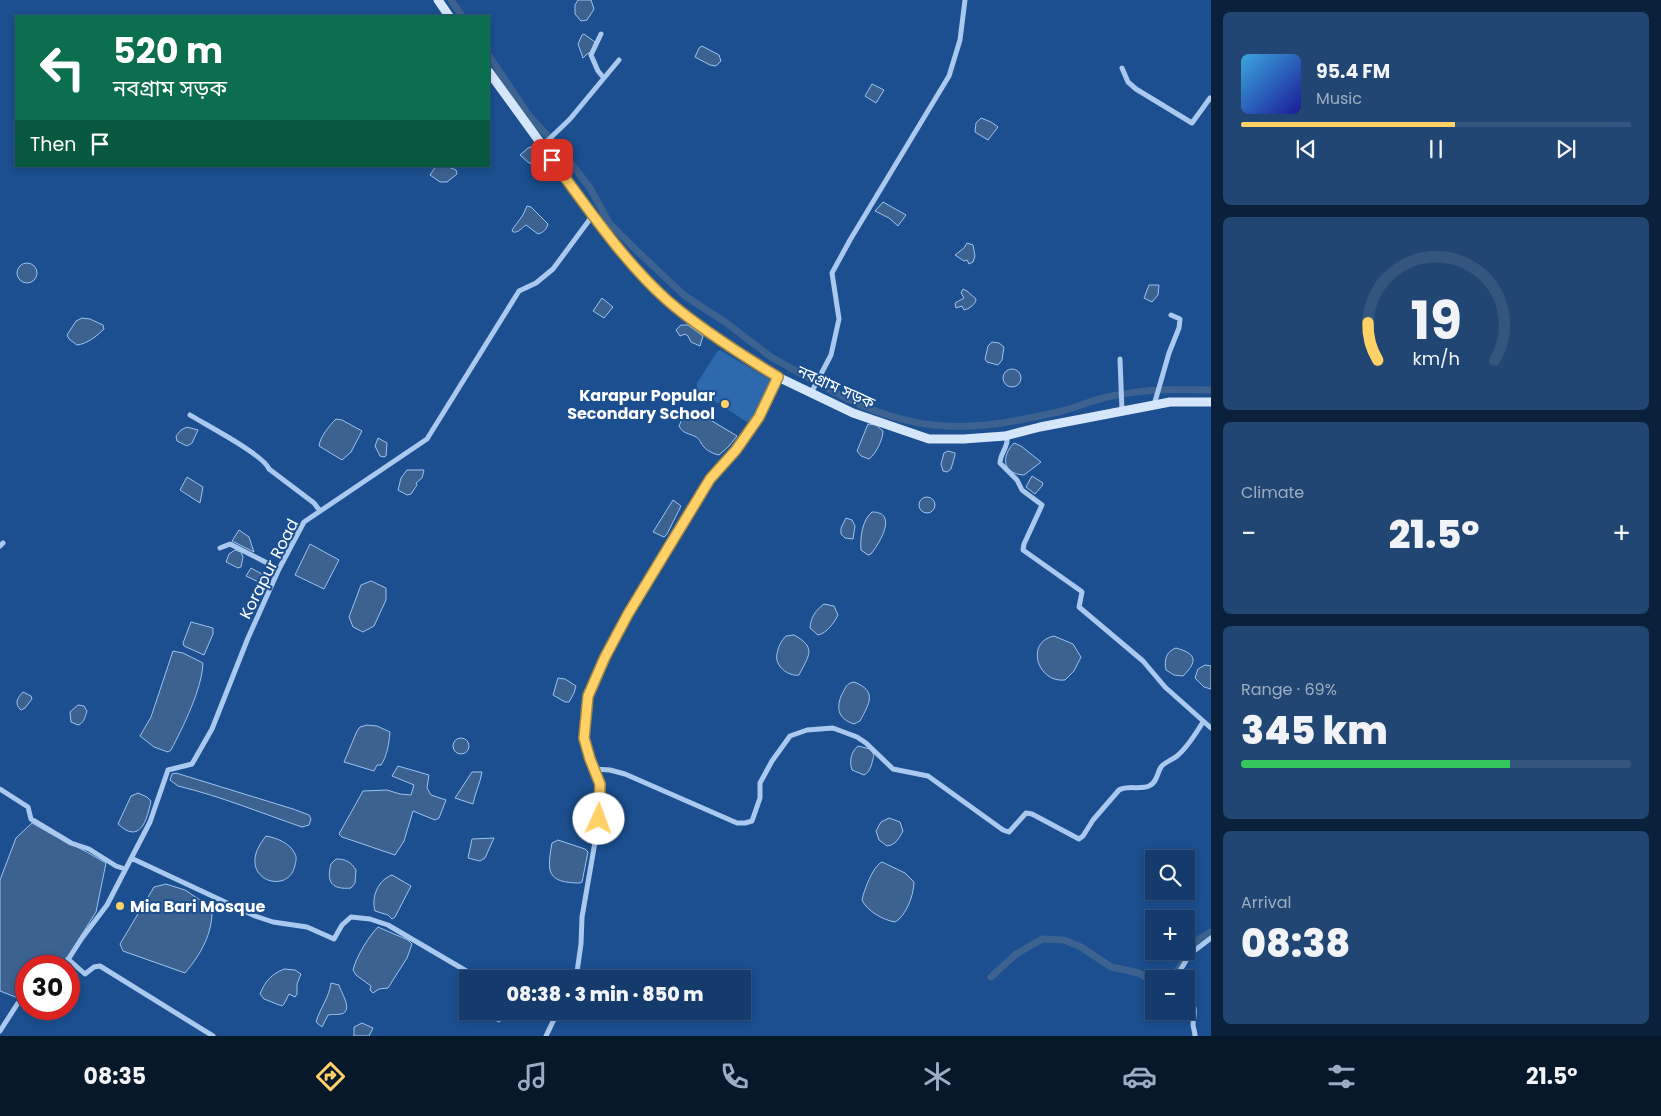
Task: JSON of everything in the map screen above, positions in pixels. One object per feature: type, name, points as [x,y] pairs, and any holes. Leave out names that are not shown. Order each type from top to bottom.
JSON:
[{"type":"main road","points":[[438,0],[448,15]]},
{"type":"main road","name":"নবগ্রাম সড়ক","points":[[490,73],[616,247],[668,301],[721,341],[778,377],[853,413],[929,439],[964,439],[1008,436],[1040,427],[1170,402],[1211,402]]},
{"type":"street","points":[[811,393],[831,355],[839,319],[832,273],[949,76],[960,40],[964,0]]},
{"type":"street","points":[[601,34],[591,55],[598,71],[604,77]]},
{"type":"street","points":[[542,146],[570,120],[619,60]]},
{"type":"street","points":[[1122,68],[1128,82],[1136,89],[1192,122],[1211,99]]},
{"type":"street","name":"Korapur Road","points":[[71,955],[107,905],[150,822],[168,770],[192,764],[212,729],[248,638],[279,569],[304,522],[427,439],[519,291],[536,283],[552,269],[593,215]]},
{"type":"street","points":[[1154,405],[1179,328],[1180,319],[1171,315]]},
{"type":"street","points":[[1120,359],[1122,411]]},
{"type":"street","points":[[577,970],[582,917],[599,819],[600,784],[584,738],[588,696],[605,657],[628,614],[710,479],[736,450],[759,417],[778,377]]},
{"type":"street","points":[[190,415],[249,450],[267,463],[269,469],[314,503],[320,511]]},
{"type":"street","points":[[1008,436],[1007,444],[1000,457],[1000,463],[1017,480],[1022,490],[1042,505],[1024,544],[1024,550],[1081,591],[1078,607],[1143,661],[1165,687],[1211,728]]},
{"type":"street","points":[[220,548],[230,544],[279,569]]},
{"type":"street","points":[[594,769],[610,770],[625,774],[745,824],[752,821],[760,798],[760,783],[772,761],[790,736],[807,730],[833,728],[866,743],[893,769],[928,776],[1002,830],[1009,832],[1026,813],[1032,814],[1079,838],[1083,836],[1093,820],[1119,790],[1123,788],[1152,786],[1160,768],[1178,756],[1203,722]]},
{"type":"street","points":[[0,789],[28,807],[31,819],[71,842],[89,849],[116,866],[125,869]]},
{"type":"street","points":[[131,858],[255,916],[273,922],[307,927],[334,939],[342,925],[351,917],[370,919],[388,925],[465,970]]},
{"type":"street","points":[[1180,970],[1190,954],[1211,938]]},
{"type":"street","points":[[80,970],[85,974],[94,967],[100,966],[213,1036]]},
{"type":"street","points":[[0,1031],[15,1008]]},
{"type":"street","points":[[546,1036],[553,1020]]},
{"type":"street","points":[[1194,1020],[1193,1025],[1195,1036]]},
{"type":"shaded area","points":[[578,0],[591,0],[594,9],[587,20],[581,21],[575,14],[575,5]]},
{"type":"shaded area","points":[[584,34],[595,42],[592,52],[583,58],[578,44]]},
{"type":"shaded area","points":[[702,46],[719,55],[721,61],[716,66],[695,57]]},
{"type":"shaded area","points":[[872,84],[884,90],[876,103],[865,96]]},
{"type":"shaded area","points":[[981,118],[998,127],[988,140],[975,132],[976,123]]},
{"type":"shaded area","points":[[534,146],[542,153],[542,159],[536,164],[529,163],[520,155],[528,148]]},
{"type":"shaded area","points":[[435,167],[448,167],[456,170],[457,174],[447,182],[440,182],[430,175]]},
{"type":"shaded area","points":[[883,202],[906,215],[898,226],[889,218],[875,211]]},
{"type":"shaded area","points":[[527,206],[531,207],[548,224],[546,229],[538,234],[526,225],[518,231],[513,232],[512,230]]},
{"type":"shaded area","points":[[967,243],[973,245],[975,256],[973,262],[969,264],[967,260],[964,261],[955,255]]},
{"type":"shaded area","points":[[27,263],[34,266],[37,273],[34,280],[27,283],[20,280],[17,273],[20,266]]},
{"type":"shaded area","points":[[1149,285],[1159,285],[1158,295],[1152,302],[1144,298]]},
{"type":"shaded area","points":[[963,289],[976,299],[972,306],[964,310],[962,306],[956,308],[955,303],[964,298],[961,293]]},
{"type":"shaded area","points":[[602,298],[613,307],[604,318],[593,311]]},
{"type":"shaded area","points":[[82,318],[90,319],[103,325],[104,329],[95,337],[77,345],[67,335],[76,321]]},
{"type":"shaded area","points":[[681,325],[688,325],[703,336],[700,346],[691,342],[685,334],[680,336],[676,330]]},
{"type":"shaded area","points":[[992,342],[999,343],[1004,347],[1002,360],[998,365],[987,362],[985,359],[988,346]]},
{"type":"shaded area","points":[[720,350],[771,380],[772,383],[751,419],[747,422],[697,390],[697,383]]},
{"type":"shaded area","points":[[1008,369],[1016,369],[1021,374],[1019,385],[1008,387],[1003,382],[1003,374]]},
{"type":"shaded area","points":[[688,412],[702,415],[737,436],[719,455],[711,452],[705,448],[698,438],[684,432],[679,426],[683,417]]},
{"type":"shaded area","points":[[336,419],[342,420],[362,431],[351,452],[342,460],[319,446],[323,435]]},
{"type":"shaded area","points":[[868,424],[876,425],[883,431],[879,446],[869,459],[861,456],[857,451]]},
{"type":"shaded area","points":[[187,427],[198,430],[192,443],[187,446],[177,441],[176,436]]},
{"type":"shaded area","points":[[378,438],[387,443],[386,456],[384,457],[380,456],[375,446]]},
{"type":"shaded area","points":[[1014,443],[1021,446],[1041,462],[1024,475],[1011,471],[1006,464],[1007,453]]},
{"type":"shaded area","points":[[948,451],[955,453],[955,455],[951,469],[947,472],[943,471],[941,464],[944,453]]},
{"type":"shaded area","points":[[407,470],[424,470],[422,478],[416,483],[417,485],[411,494],[407,495],[398,490],[401,478]]},
{"type":"shaded area","points":[[1032,476],[1043,483],[1035,494],[1026,487]]},
{"type":"shaded area","points":[[187,477],[203,487],[200,503],[180,490]]},
{"type":"shaded area","points":[[927,497],[935,505],[927,513],[919,505]]},
{"type":"shaded area","points":[[673,500],[681,506],[664,537],[653,532]]},
{"type":"shaded area","points":[[872,512],[880,513],[886,523],[882,536],[871,554],[868,555],[861,550],[861,540],[864,524]]},
{"type":"shaded area","points":[[846,518],[852,520],[855,526],[853,539],[845,538],[841,534],[841,528]]},
{"type":"shaded area","points":[[239,530],[249,537],[254,552],[232,541]]},
{"type":"shaded area","points":[[310,544],[339,560],[324,589],[295,575]]},
{"type":"shaded area","points":[[235,550],[241,552],[243,557],[241,567],[238,568],[226,562],[229,554]]},
{"type":"shaded area","points":[[251,568],[269,578],[265,585],[246,576]]},
{"type":"shaded area","points":[[371,581],[386,588],[386,600],[374,626],[363,632],[353,627],[349,617],[361,585]]},
{"type":"shaded area","points":[[824,604],[834,606],[838,615],[827,630],[818,635],[810,628],[811,621],[814,614]]},
{"type":"shaded area","points":[[191,622],[213,628],[213,634],[204,655],[184,646],[183,643]]},
{"type":"shaded area","points":[[794,635],[806,644],[809,652],[799,675],[786,672],[780,666],[777,658],[780,644],[786,636]]},
{"type":"shaded area","points":[[1054,636],[1073,644],[1081,657],[1074,671],[1065,680],[1055,679],[1047,675],[1038,661],[1037,653],[1040,646],[1045,640]]},
{"type":"shaded area","points":[[1176,648],[1188,653],[1193,659],[1191,667],[1183,676],[1174,675],[1166,670],[1166,657],[1170,651]]},
{"type":"shaded area","points":[[173,651],[183,653],[203,663],[202,673],[191,708],[171,750],[168,752],[154,747],[140,736],[151,717]]},
{"type":"shaded area","points":[[1205,665],[1211,666],[1211,689],[1204,687],[1195,678],[1198,669]]},
{"type":"shaded area","points":[[558,678],[565,679],[576,686],[569,702],[565,702],[553,695]]},
{"type":"shaded area","points":[[854,682],[866,690],[869,694],[869,699],[860,721],[854,724],[842,717],[839,706],[841,696],[846,687]]},
{"type":"shaded area","points":[[23,692],[31,696],[32,699],[21,710],[17,701]]},
{"type":"shaded area","points":[[78,705],[84,706],[87,711],[85,718],[78,725],[71,722],[70,712]]},
{"type":"shaded area","points":[[367,725],[377,726],[390,732],[385,758],[381,765],[377,765],[374,771],[344,762],[357,731],[360,727]]},
{"type":"shaded area","points":[[458,738],[464,738],[469,743],[467,752],[458,754],[453,749],[453,743]]},
{"type":"shaded area","points":[[858,746],[870,749],[874,755],[870,769],[864,775],[852,770],[851,767],[852,754]]},
{"type":"shaded area","points":[[398,766],[429,775],[427,788],[431,795],[446,800],[439,818],[435,820],[413,811],[404,841],[395,855],[342,837],[339,834],[363,791],[387,790],[411,795],[414,785],[392,776]]},
{"type":"shaded area","points":[[472,772],[482,772],[473,804],[455,798]]},
{"type":"shaded area","points":[[176,773],[309,815],[311,819],[309,825],[302,827],[178,786],[170,780],[172,774]]},
{"type":"shaded area","points":[[138,793],[151,801],[145,822],[141,828],[132,832],[118,824],[131,796]]},
{"type":"shaded area","points":[[889,818],[900,822],[903,831],[895,843],[887,846],[879,840],[876,831],[881,822]]},
{"type":"shaded area","points":[[32,823],[106,863],[96,912],[69,955],[15,955],[15,997],[0,991],[0,880],[16,838]]},
{"type":"shaded area","points":[[266,836],[287,844],[296,855],[291,875],[283,880],[265,879],[258,872],[255,863],[257,851]]},
{"type":"shaded area","points":[[494,838],[485,858],[480,861],[468,858],[472,839]]},
{"type":"shaded area","points":[[558,840],[585,849],[588,852],[582,882],[561,881],[551,874],[549,861],[552,843]]},
{"type":"shaded area","points":[[336,859],[348,862],[356,870],[355,883],[351,888],[339,888],[332,884],[329,876],[331,864]]},
{"type":"shaded area","points":[[882,862],[905,873],[914,882],[909,905],[903,915],[895,922],[876,914],[862,900],[872,873]]},
{"type":"shaded area","points":[[392,875],[411,886],[395,917],[392,919],[388,915],[375,911],[374,900],[379,885]]},
{"type":"shaded area","points":[[166,884],[185,890],[212,908],[212,917],[205,943],[185,973],[123,951],[120,944],[154,887]]},
{"type":"shaded area","points":[[378,927],[408,940],[412,944],[407,958],[388,988],[379,989],[373,993],[370,990],[371,986],[356,975],[353,970],[363,947]]},
{"type":"shaded area","points":[[284,969],[295,970],[301,974],[297,984],[297,994],[295,997],[289,994],[282,1006],[264,999],[260,994],[269,978]]},
{"type":"shaded area","points":[[331,983],[339,985],[347,1006],[345,1012],[341,1014],[328,1015],[322,1027],[316,1022]]},
{"type":"shaded area","points":[[362,1023],[373,1028],[369,1036],[354,1036],[354,1027]]},
{"type":"waterway","points":[[451,0],[461,15]]},
{"type":"waterway","points":[[490,57],[530,117],[560,149],[590,188],[609,223],[635,249],[685,296],[725,322],[771,357],[814,381]]},
{"type":"waterway","points":[[820,384],[860,405],[889,416],[919,423],[949,426],[1012,421],[1065,410],[1105,397],[1137,392],[1211,390]]},
{"type":"waterway","points":[[1178,970],[1196,941],[1211,932]]},
{"type":"waterway","points":[[991,977],[1016,954],[1042,939],[1064,940],[1081,947],[1111,967],[1139,973],[1145,977]]},
{"type":"place","name":"Karapur Popular Secondary School","points":[[725,404]]},
{"type":"place","name":"Mia Bari Mosque","points":[[120,906]]},
{"type":"route","points":[[552,160],[616,247],[668,301],[721,341],[778,377],[759,417],[736,450],[710,479],[628,614],[605,657],[588,696],[584,738],[600,784],[599,819]]}]
